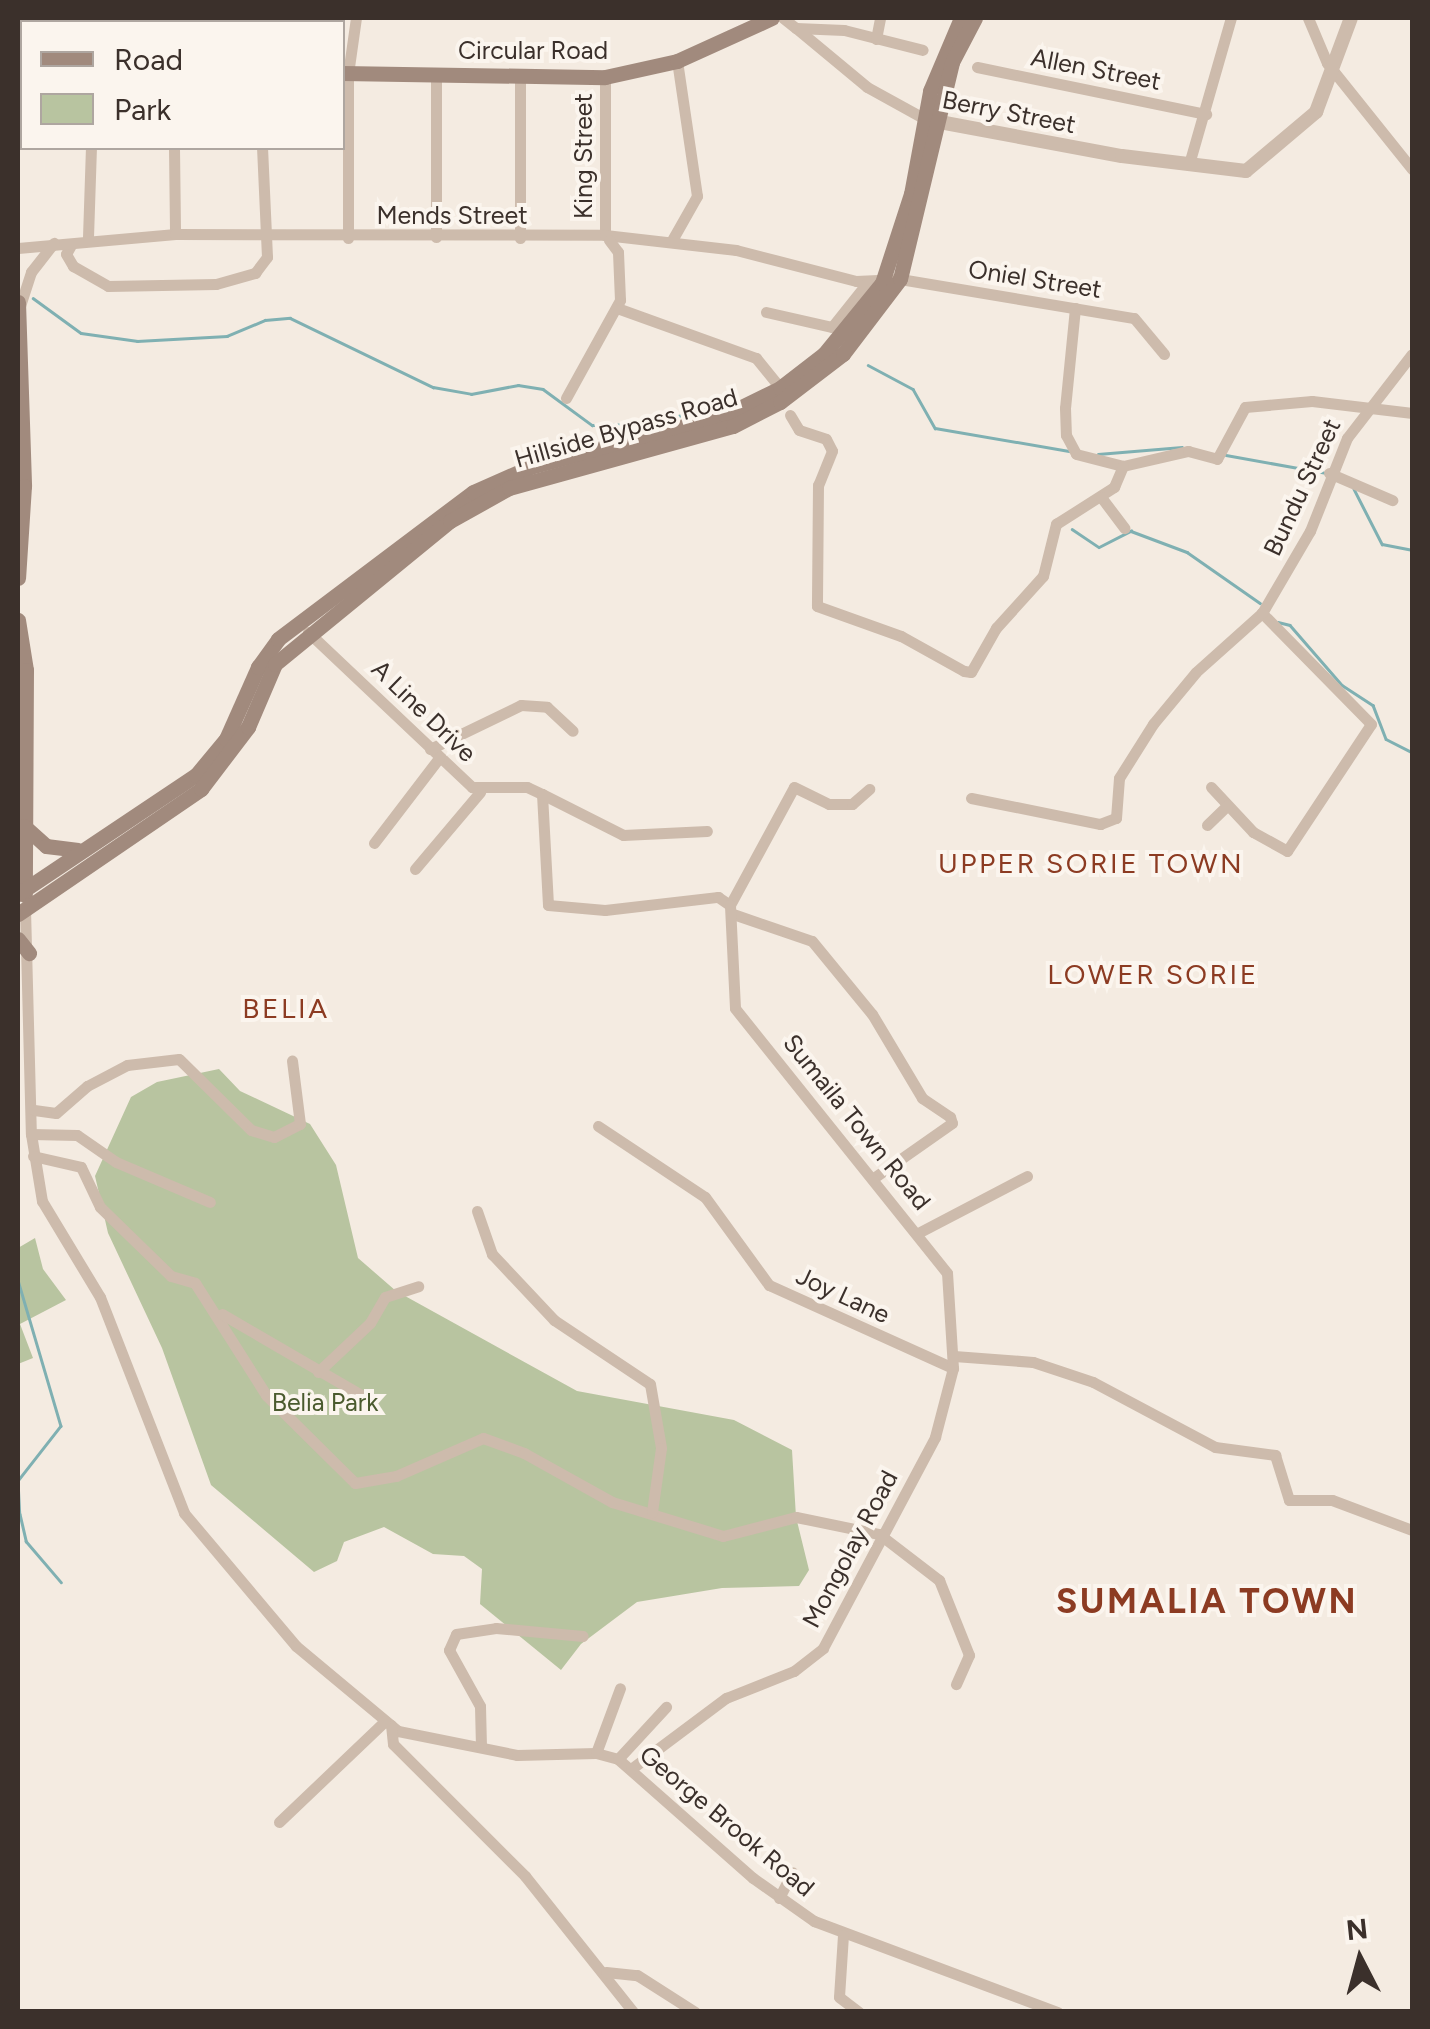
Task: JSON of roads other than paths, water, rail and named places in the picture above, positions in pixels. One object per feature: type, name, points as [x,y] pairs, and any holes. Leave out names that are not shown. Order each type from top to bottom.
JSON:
[{"type":"main road","name":"Circular Road","points":[[345,74],[605,77],[676,62],[772,18]]},
{"type":"main road","name":"Hillside Bypass Road","points":[[21,902],[78,850],[210,762],[268,650],[484,500],[552,474],[733,426],[780,402],[843,354],[900,279],[942,54],[961,18]]},
{"type":"main road","name":"Hillside Bypass Road","points":[[21,902],[200,789],[248,728],[275,664],[301,630],[368,566],[501,478],[725,415],[780,388],[842,336],[875,283],[911,194],[952,62],[975,18]]},
{"type":"main road","points":[[18,302],[18,578]]},
{"type":"main road","points":[[18,620],[22,670],[21,902]]},
{"type":"main road","points":[[22,818],[46,846],[78,850]]},
{"type":"main road","points":[[18,938],[28,952]]},
{"type":"street","points":[[348,238],[345,74],[356,18]]},
{"type":"street","points":[[782,18],[796,28],[923,50]]},
{"type":"street","points":[[876,39],[880,18]]},
{"type":"street","points":[[1189,164],[1231,18]]},
{"type":"street","points":[[1308,18],[1335,70],[1412,169]]},
{"type":"street","points":[[1335,70],[1351,18]]},
{"type":"street","name":"Berry Street","points":[[796,28],[867,87],[931,121],[1241,172],[1316,112],[1335,70]]},
{"type":"street","points":[[670,242],[697,196],[676,62]]},
{"type":"street","name":"Allen Street","points":[[977,67],[1206,114]]},
{"type":"street","points":[[436,75],[436,237]]},
{"type":"street","points":[[520,76],[520,238]]},
{"type":"street","name":"King Street","points":[[605,77],[607,237],[621,276],[617,308]]},
{"type":"street","points":[[88,237],[92,150]]},
{"type":"street","points":[[174,150],[175,234]]},
{"type":"street","points":[[18,248],[71,245],[66,254],[73,266],[95,282],[154,288],[226,282],[255,273],[267,257],[262,150]]},
{"type":"street","name":"Mends Street","points":[[71,245],[88,237],[175,234],[607,237],[736,250],[875,283]]},
{"type":"street","points":[[18,320],[31,272],[54,243]]},
{"type":"street","name":"Oniel Street","points":[[875,283],[900,279],[1139,320],[1164,354]]},
{"type":"street","points":[[766,312],[832,327],[875,283]]},
{"type":"street","points":[[566,398],[617,308],[756,358],[780,388]]},
{"type":"street","points":[[1074,308],[1065,408],[1069,446],[1076,454],[1123,466],[1188,451],[1216,458],[1245,407],[1312,401],[1363,411],[1412,413]]},
{"type":"street","name":"Bundu Street","points":[[971,798],[1100,824],[1119,813],[1119,778],[1153,724],[1218,650],[1262,614],[1310,531],[1330,473],[1363,411],[1412,354]]},
{"type":"street","points":[[790,415],[799,430],[826,439],[832,451],[818,485],[816,606],[901,636],[971,672],[996,628],[1043,576],[1056,524],[1114,487],[1123,466]]},
{"type":"street","points":[[1330,473],[1392,500]]},
{"type":"street","points":[[1101,497],[1124,528]]},
{"type":"street","points":[[1210,787],[1227,806],[1287,851],[1371,724],[1262,614]]},
{"type":"street","name":"A Line Drive","points":[[301,630],[480,792],[527,787],[542,794]]},
{"type":"street","points":[[374,842],[435,754],[521,706],[547,708],[572,730]]},
{"type":"street","points":[[732,910],[794,787],[829,804],[852,804],[869,789]]},
{"type":"street","points":[[414,869],[480,792]]},
{"type":"street","points":[[707,831],[623,835],[542,794],[548,905],[605,910],[712,897],[732,910],[812,941],[872,1014],[922,1098],[950,1117],[952,1123],[875,1176]]},
{"type":"street","points":[[1207,825],[1227,806]]},
{"type":"street","name":"George Brook Road","points":[[21,902],[28,952],[34,1110],[31,1134],[42,1201],[100,1298],[184,1513],[296,1646],[388,1723],[517,1755],[596,1753],[618,1759],[779,1898],[844,1935],[1058,2012]]},
{"type":"street","name":"Sumaila Town Road","points":[[732,910],[735,1008],[875,1176],[947,1272],[953,1362]]},
{"type":"street","points":[[34,1110],[56,1113],[87,1086],[126,1065],[179,1059],[251,1130],[274,1137],[300,1124],[292,1061]]},
{"type":"street","name":"Joy Lane","points":[[598,1126],[705,1197],[769,1285],[953,1362],[1032,1362],[1093,1382],[1214,1447],[1275,1455],[1289,1500],[1332,1500],[1412,1530]]},
{"type":"street","points":[[31,1134],[77,1134],[116,1162],[210,1202]]},
{"type":"street","points":[[33,1156],[68,1168],[81,1167],[117,1225],[171,1276],[195,1283],[218,1312],[266,1394],[355,1483],[396,1476],[483,1438],[560,1470],[612,1502],[722,1536],[796,1517],[879,1534],[939,1580],[969,1655],[956,1684]]},
{"type":"street","points":[[918,1234],[1027,1176]]},
{"type":"street","points":[[477,1211],[492,1254],[554,1320],[650,1384],[661,1448],[652,1512]]},
{"type":"street","points":[[318,1372],[370,1322],[385,1297],[418,1286]]},
{"type":"street","points":[[218,1312],[373,1402]]},
{"type":"street","name":"Mongolay Road","points":[[631,1769],[726,1698],[812,1658],[850,1606],[879,1534],[935,1437],[953,1362]]},
{"type":"street","points":[[481,1747],[480,1706],[449,1650],[456,1634],[496,1628],[583,1636]]},
{"type":"street","points":[[596,1753],[620,1688]]},
{"type":"street","points":[[618,1759],[666,1707]]},
{"type":"street","points":[[279,1822],[388,1723]]},
{"type":"street","points":[[388,1723],[388,1735],[400,1753],[454,1811],[496,1845],[606,1972],[633,2012]]},
{"type":"street","points":[[779,1898],[792,1872]]},
{"type":"street","points":[[844,1935],[840,2000],[860,2012]]},
{"type":"street","points":[[606,1972],[637,1975],[695,2012]]},
{"type":"waterway","points":[[33,298],[81,333],[137,341],[227,336],[265,320],[290,318],[433,387],[471,394],[518,385],[543,389],[592,425],[647,424],[709,408]]},
{"type":"waterway","points":[[868,365],[913,389],[935,428],[1070,451]]},
{"type":"waterway","points":[[1098,454],[1182,447]]},
{"type":"waterway","points":[[1226,455],[1326,473]]},
{"type":"waterway","points":[[1354,489],[1382,544],[1412,550]]},
{"type":"waterway","points":[[1072,529],[1099,547],[1131,531],[1187,552],[1260,603]]},
{"type":"waterway","points":[[1278,622],[1290,625],[1342,685],[1373,705],[1386,739],[1412,752]]},
{"type":"waterway","points":[[18,1280],[61,1426],[18,1481],[20,1514],[26,1541],[61,1582]]},
{"type":"district","name":"UPPER SORIE TOWN","points":[[1091,863]]},
{"type":"district","name":"LOWER SORIE","points":[[1153,974]]},
{"type":"district","name":"BELIA","points":[[286,1008]]},
{"type":"district","name":"SUMALIA TOWN","points":[[1207,1601]]},
{"type":"park label","name":"Belia Park","points":[[325,1402]]}]
